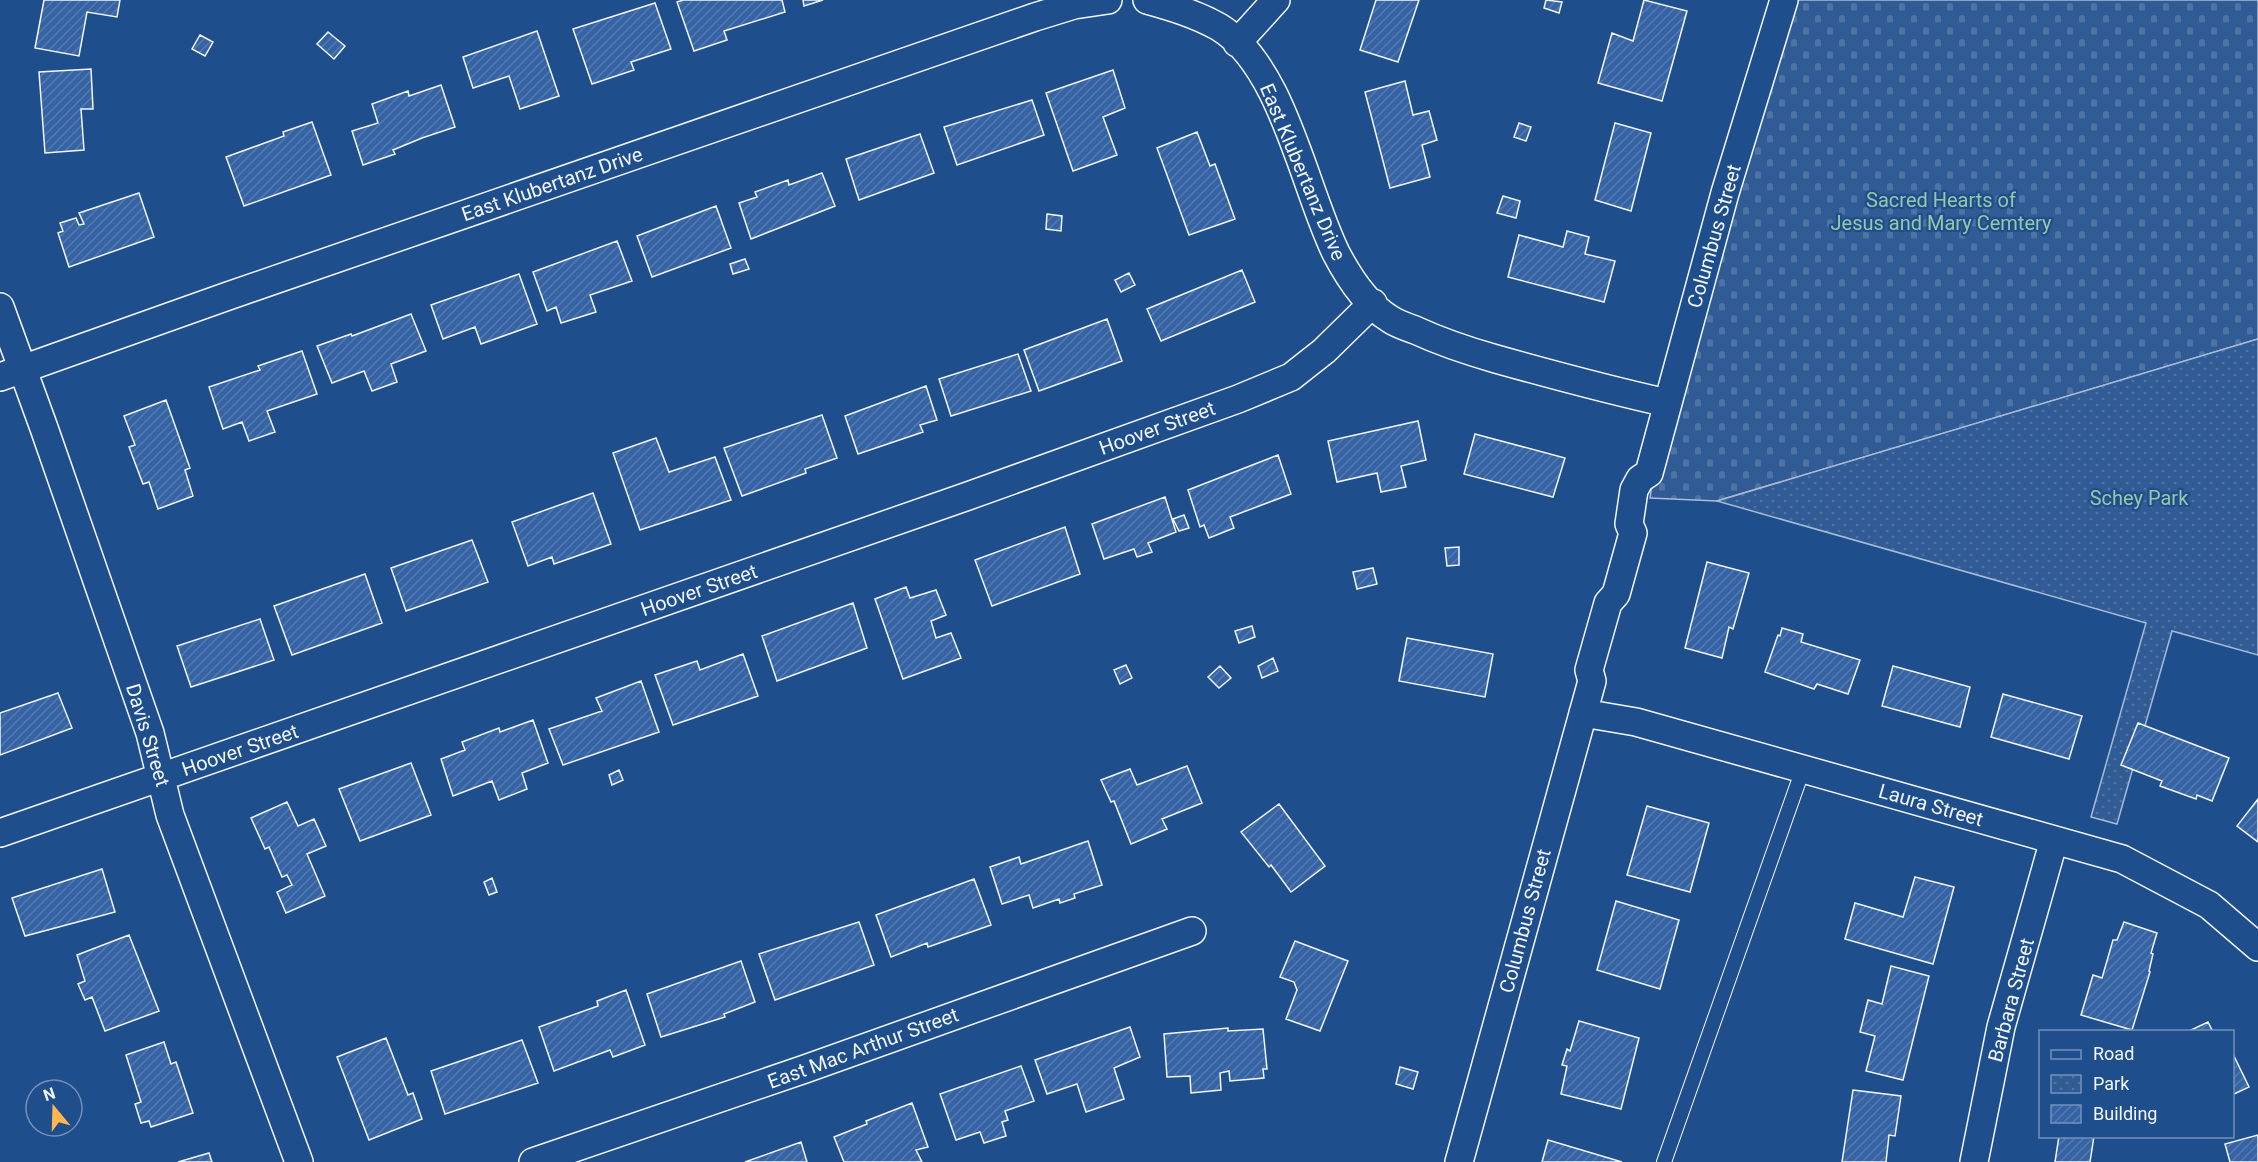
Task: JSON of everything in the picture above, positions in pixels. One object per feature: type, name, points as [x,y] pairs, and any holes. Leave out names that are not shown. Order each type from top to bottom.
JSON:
[{"type":"street","name":"East Klubertanz Drive","points":[[11,373],[1035,17],[1074,5],[1108,0]]},
{"type":"street","name":"East Klubertanz Drive","points":[[1147,0],[1186,10],[1220,28],[1248,52],[1269,87],[1287,126],[1327,234],[1344,268],[1359,290],[1389,319],[1446,344],[1581,383],[1667,403]]},
{"type":"street","points":[[1237,43],[1276,0]]},
{"type":"street","name":"Columbus Street","points":[[1459,1162],[1592,681],[1589,670],[1608,603],[1616,594],[1633,533],[1643,530],[1646,524],[1653,479],[1649,473],[1667,403],[1725,193],[1784,0]]},
{"type":"street","name":"Hoover Street","points":[[0,833],[968,496],[1238,399],[1291,377],[1324,351],[1373,303]]},
{"type":"street","name":"Davis Street","points":[[0,307],[11,373],[44,428],[146,722],[170,815],[299,1162]]},
{"type":"street","name":"Laura Street","points":[[1583,713],[1636,723],[2122,859],[2209,905],[2258,947]]},
{"type":"street","name":"Barbara Street","points":[[1974,1162],[2001,1027],[2054,840]]},
{"type":"street","name":"East Mac Arthur Street","points":[[533,1162],[806,1069],[1192,931]]},
{"type":"lane","points":[[1664,1162],[1803,769]]},
{"type":"green space","name":"Sacred Hearts of Jesus and Mary Cemtery","points":[[1784,0],[2258,0],[2258,339],[1717,501],[1650,498],[1653,479]]},
{"type":"green space","name":"Schey Park","points":[[2258,339],[2258,655],[2172,631],[2117,824],[2091,817],[2146,623],[1717,501]]},
{"type":"building","points":[[44,0],[120,0],[117,17],[87,12],[79,56],[35,48]]},
{"type":"building","points":[[683,0],[782,0],[785,12],[724,31],[727,40],[694,51],[677,2]]},
{"type":"building","points":[[803,0],[823,0],[804,6]]},
{"type":"building","points":[[1376,0],[1419,0],[1398,62],[1360,50]]},
{"type":"building","points":[[1546,0],[1562,2],[1559,13],[1544,8]]},
{"type":"building","points":[[1644,0],[1687,11],[1662,101],[1598,83],[1612,33],[1633,41]]},
{"type":"building","points":[[655,3],[671,49],[631,62],[634,70],[592,84],[573,29]]},
{"type":"building","points":[[537,31],[559,96],[520,109],[509,76],[473,88],[463,57]]},
{"type":"building","points":[[328,32],[345,46],[334,59],[317,44]]},
{"type":"building","points":[[200,35],[213,42],[205,56],[192,49]]},
{"type":"building","points":[[91,69],[93,109],[81,109],[84,150],[45,153],[39,72]]},
{"type":"building","points":[[1113,70],[1125,108],[1103,117],[1117,155],[1073,171],[1046,93]]},
{"type":"building","points":[[1405,81],[1413,115],[1429,111],[1437,140],[1422,145],[1430,177],[1390,188],[1365,92]]},
{"type":"building","points":[[441,85],[455,127],[422,138],[393,150],[395,154],[363,165],[352,131],[378,123],[372,104],[408,91],[409,96]]},
{"type":"building","points":[[1032,100],[1044,135],[957,165],[944,127]]},
{"type":"building","points":[[312,122],[331,175],[244,206],[226,157],[284,136],[283,132]]},
{"type":"building","points":[[1519,123],[1531,127],[1526,141],[1514,137]]},
{"type":"building","points":[[1615,123],[1651,133],[1631,211],[1595,200]]},
{"type":"building","points":[[1197,132],[1210,166],[1215,164],[1235,219],[1189,235],[1157,148]]},
{"type":"building","points":[[920,134],[934,173],[859,200],[846,159]]},
{"type":"building","points":[[822,173],[835,206],[751,239],[739,203],[757,197],[755,192],[788,180],[789,185]]},
{"type":"building","points":[[139,193],[154,237],[69,267],[58,233],[63,231],[60,223],[76,218],[79,225],[84,224],[79,213]]},
{"type":"building","points":[[1503,196],[1520,201],[1516,218],[1497,213]]},
{"type":"building","points":[[716,206],[731,248],[652,277],[637,236]]},
{"type":"building","points":[[1047,214],[1062,216],[1061,231],[1046,229]]},
{"type":"building","points":[[1567,231],[1589,237],[1585,254],[1615,261],[1604,302],[1508,277],[1519,235],[1563,247]]},
{"type":"building","points":[[617,241],[632,281],[590,295],[596,312],[561,323],[556,307],[547,311],[533,272]]},
{"type":"building","points":[[745,259],[749,269],[733,274],[730,264]]},
{"type":"building","points":[[1242,270],[1255,302],[1161,341],[1147,309]]},
{"type":"building","points":[[1129,273],[1135,285],[1121,292],[1115,280]]},
{"type":"building","points":[[519,274],[537,324],[481,344],[475,327],[443,339],[431,305]]},
{"type":"building","points":[[411,314],[426,351],[391,364],[397,382],[372,391],[364,371],[332,383],[317,346],[351,334],[352,336]]},
{"type":"building","points":[[1107,319],[1122,361],[1039,391],[1024,350]]},
{"type":"building","points":[[302,351],[317,394],[267,411],[275,432],[249,441],[242,422],[223,429],[209,387],[260,370],[258,366]]},
{"type":"building","points":[[1018,354],[1031,391],[951,416],[939,379]]},
{"type":"building","points":[[926,386],[937,420],[920,425],[923,432],[858,454],[845,416]]},
{"type":"building","points":[[166,400],[190,468],[185,470],[193,496],[158,509],[149,482],[143,484],[129,447],[135,445],[124,416]]},
{"type":"building","points":[[822,415],[837,458],[805,469],[806,473],[742,496],[724,448]]},
{"type":"building","points":[[1418,421],[1426,460],[1401,466],[1406,487],[1381,492],[1377,473],[1337,482],[1328,441]]},
{"type":"building","points":[[1475,434],[1565,458],[1553,497],[1464,474]]},
{"type":"building","points":[[656,438],[669,472],[715,457],[731,500],[640,530],[613,453]]},
{"type":"building","points":[[1278,455],[1291,494],[1230,517],[1234,528],[1209,538],[1204,525],[1200,527],[1188,490]]},
{"type":"building","points":[[593,493],[611,544],[554,564],[552,557],[528,566],[512,522]]},
{"type":"building","points":[[1165,497],[1176,532],[1148,543],[1152,552],[1137,557],[1134,549],[1104,559],[1092,524]]},
{"type":"building","points":[[1184,515],[1189,528],[1179,531],[1173,519]]},
{"type":"building","points":[[1065,527],[1080,574],[992,606],[975,560]]},
{"type":"building","points":[[472,540],[488,582],[406,611],[391,568]]},
{"type":"building","points":[[1459,547],[1459,565],[1447,566],[1445,548]]},
{"type":"building","points":[[1707,562],[1749,573],[1733,629],[1729,627],[1722,658],[1685,648]]},
{"type":"building","points":[[1373,568],[1377,584],[1357,589],[1353,572]]},
{"type":"building","points":[[365,574],[382,623],[292,655],[274,606]]},
{"type":"building","points":[[906,587],[910,598],[936,590],[946,615],[931,621],[936,638],[951,633],[961,658],[903,679],[875,599]]},
{"type":"building","points":[[853,603],[867,648],[777,681],[762,636]]},
{"type":"building","points":[[260,619],[274,660],[191,687],[177,646]]},
{"type":"building","points":[[1252,626],[1255,637],[1239,643],[1235,631]]},
{"type":"building","points":[[1782,628],[1803,634],[1801,642],[1860,660],[1848,694],[1817,684],[1814,689],[1765,672]]},
{"type":"building","points":[[1407,638],[1493,654],[1485,697],[1399,681]]},
{"type":"building","points":[[743,654],[758,696],[673,725],[655,675],[697,661],[700,670]]},
{"type":"building","points":[[1273,658],[1278,671],[1262,678],[1258,666]]},
{"type":"building","points":[[1126,665],[1132,678],[1120,684],[1114,670]]},
{"type":"building","points":[[1220,666],[1231,678],[1219,688],[1208,677]]},
{"type":"building","points":[[1893,666],[1970,687],[1960,727],[1882,706]]},
{"type":"building","points":[[641,681],[659,732],[563,765],[549,729],[602,711],[596,698]]},
{"type":"building","points":[[58,693],[72,728],[0,755],[0,713]]},
{"type":"building","points":[[2003,694],[2082,716],[2069,759],[1991,737]]},
{"type":"building","points":[[533,720],[548,763],[522,773],[527,789],[499,800],[492,781],[453,796],[441,759],[465,750],[462,742],[499,728],[500,732]]},
{"type":"building","points":[[2138,723],[2229,758],[2212,801],[2197,795],[2196,799],[2160,786],[2162,781],[2121,765]]},
{"type":"building","points":[[411,763],[431,815],[360,841],[339,789]]},
{"type":"building","points":[[1187,766],[1202,803],[1162,819],[1167,829],[1131,844],[1114,801],[1111,802],[1101,780],[1130,769],[1137,785]]},
{"type":"building","points":[[619,770],[623,780],[612,785],[609,775]]},
{"type":"building","points":[[2258,799],[2258,842],[2237,826]]},
{"type":"building","points":[[287,802],[298,826],[314,819],[326,846],[307,854],[325,896],[286,913],[277,892],[292,885],[287,875],[282,877],[269,847],[265,849],[251,818]]},
{"type":"building","points":[[1279,804],[1325,866],[1291,892],[1271,865],[1269,867],[1241,832]]},
{"type":"building","points":[[1647,806],[1709,823],[1690,892],[1627,875]]},
{"type":"building","points":[[1088,841],[1102,885],[1074,894],[1075,898],[1060,903],[1059,899],[1033,908],[1029,895],[1002,904],[990,867],[1019,857],[1021,864]]},
{"type":"building","points":[[102,869],[115,912],[25,936],[12,898]]},
{"type":"building","points":[[1915,877],[1954,887],[1933,964],[1845,939],[1855,903],[1903,917]]},
{"type":"building","points":[[492,878],[497,892],[489,895],[484,882]]},
{"type":"building","points":[[974,879],[991,925],[928,947],[927,943],[891,957],[876,915]]},
{"type":"building","points":[[1616,901],[1679,920],[1660,989],[1597,970]]},
{"type":"building","points":[[859,922],[874,965],[775,1000],[759,954]]},
{"type":"building","points":[[2124,922],[2157,933],[2151,953],[2153,954],[2150,972],[2132,1030],[2081,1015],[2093,975],[2102,978],[2113,940],[2117,940]]},
{"type":"building","points":[[129,935],[159,1011],[105,1031],[92,997],[85,1000],[78,984],[85,981],[77,955]]},
{"type":"building","points":[[1295,941],[1348,961],[1320,1031],[1286,1019],[1297,990],[1294,982],[1280,977]]},
{"type":"building","points":[[741,961],[755,1002],[724,1014],[725,1017],[661,1037],[647,994]]},
{"type":"building","points":[[1891,966],[1929,976],[1903,1080],[1866,1071],[1875,1036],[1860,1032],[1868,1000],[1882,1004]]},
{"type":"building","points":[[626,990],[645,1045],[613,1057],[610,1050],[554,1071],[539,1027],[598,1006],[597,1001]]},
{"type":"building","points":[[1579,1021],[1639,1038],[1621,1109],[1561,1094],[1567,1066],[1562,1065],[1567,1049],[1570,1051]]},
{"type":"building","points":[[2208,1022],[2212,1030],[2191,1030]]},
{"type":"building","points":[[1130,1027],[1140,1057],[1114,1068],[1124,1099],[1086,1112],[1077,1084],[1047,1094],[1035,1060]]},
{"type":"building","points":[[1228,1028],[1228,1031],[1263,1029],[1267,1069],[1263,1069],[1264,1078],[1230,1081],[1229,1071],[1220,1073],[1221,1090],[1191,1093],[1190,1076],[1167,1077],[1164,1034]]},
{"type":"building","points":[[386,1038],[408,1095],[413,1093],[422,1119],[369,1140],[337,1057]]},
{"type":"building","points":[[522,1040],[538,1083],[445,1114],[431,1071]]},
{"type":"building","points":[[164,1042],[171,1064],[176,1062],[193,1113],[151,1127],[149,1121],[141,1123],[135,1104],[141,1102],[126,1055]]},
{"type":"building","points":[[2234,1056],[2249,1087],[2234,1094]]},
{"type":"building","points":[[1021,1066],[1034,1101],[1005,1111],[1008,1120],[1002,1122],[1006,1136],[984,1143],[980,1132],[956,1140],[940,1094]]},
{"type":"building","points":[[1400,1067],[1418,1072],[1413,1089],[1396,1084]]},
{"type":"building","points":[[1853,1090],[1901,1096],[1895,1136],[1889,1135],[1886,1162],[1842,1162]]},
{"type":"building","points":[[912,1103],[928,1147],[916,1150],[922,1162],[844,1162],[834,1137],[867,1124],[866,1121]]},
{"type":"building","points":[[2258,1135],[2258,1162],[2230,1162],[2225,1144]]},
{"type":"building","points":[[2059,1138],[2094,1138],[2090,1162],[2055,1162]]},
{"type":"building","points":[[1548,1140],[1622,1162],[1542,1162]]},
{"type":"building","points":[[801,1142],[807,1162],[745,1162]]},
{"type":"building","points":[[209,1153],[212,1162],[178,1162]]}]
